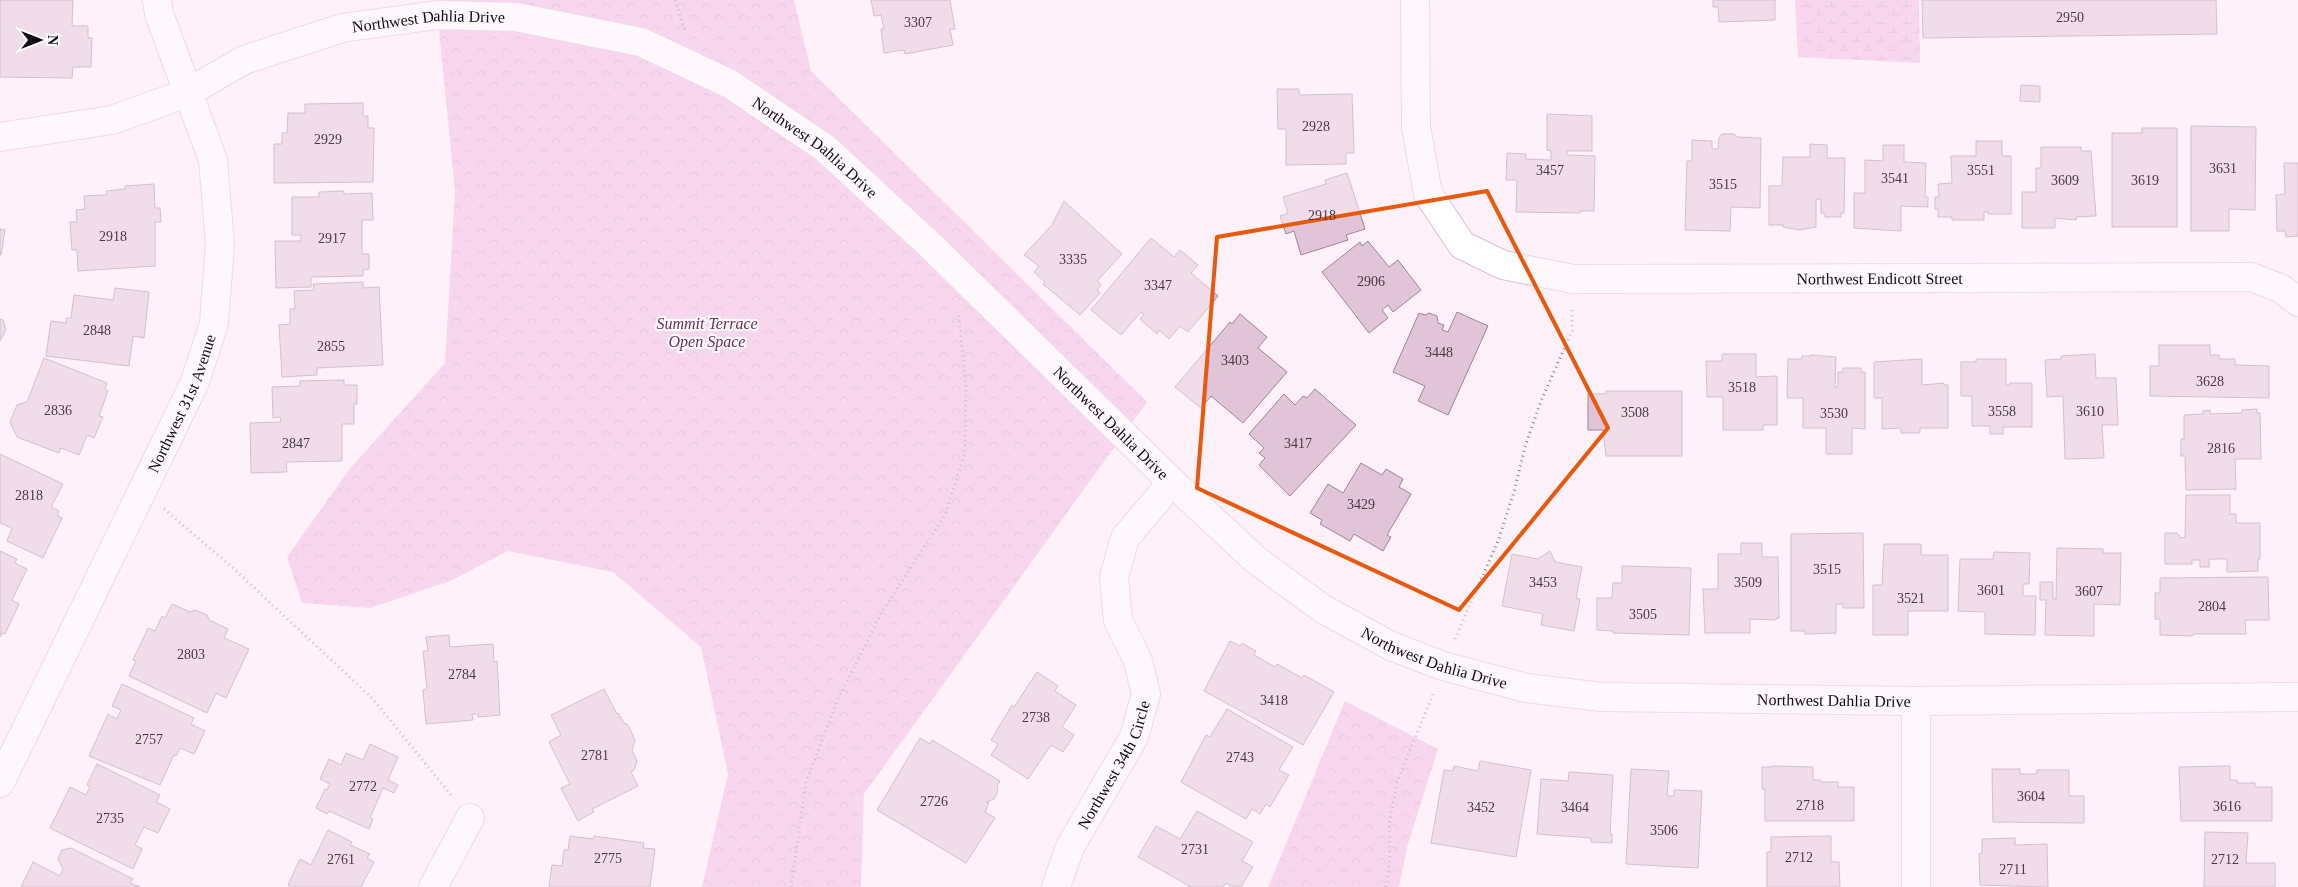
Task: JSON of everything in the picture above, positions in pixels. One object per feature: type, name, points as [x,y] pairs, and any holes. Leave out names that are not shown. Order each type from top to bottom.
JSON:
[{"type":"street","name":"Northwest 31st Avenue","points":[[0,783],[196,382],[214,322],[220,244],[213,160],[159,14],[157,0]]},
{"type":"street","name":"Northwest Endicott Street","points":[[1415,0],[1416,127],[1428,194],[1462,244],[1503,265],[1573,279],[2251,277],[2282,289],[2298,302]]},
{"type":"street","name":"Northwest Dahlia Drive","points":[[0,137],[112,120],[187,94],[244,60],[342,28],[437,15],[516,17],[640,42],[730,84],[825,148],[956,271],[1172,482],[1256,560],[1323,609],[1391,646],[1443,666],[1526,688],[1602,697],[1916,701],[2298,697]]},
{"type":"street","name":"Northwest 34th Circle","points":[[1056,887],[1070,847],[1134,737],[1146,694],[1138,661],[1118,620],[1114,576],[1125,538],[1172,482]]},
{"type":"street","points":[[1916,701],[1916,887]]},
{"type":"street","points":[[432,887],[470,818]]},
{"type":"path","points":[[791,887],[806,782],[838,699],[882,612],[944,515],[965,452],[966,389],[955,289],[956,271]]},
{"type":"path","points":[[1386,887],[1390,861],[1389,825],[1397,782],[1422,726],[1443,666],[1498,541],[1514,492],[1525,447],[1541,400],[1572,331],[1573,279]]},
{"type":"path","points":[[143,491],[233,568],[372,698],[470,818]]},
{"type":"highlighted area","points":[[1487,191],[1608,428],[1459,610],[1197,488],[1217,237]]},
{"type":"green space","name":"Summit Terrace Open Space","points":[[436,0],[794,0],[811,71],[1147,402],[864,794],[861,887],[702,887],[728,774],[701,647],[613,572],[508,551],[450,581],[370,608],[302,603],[287,557],[352,466],[445,363],[455,191]]},
{"type":"green space","points":[[1795,0],[1919,0],[1920,63],[1798,57]]},
{"type":"green space","points":[[1345,701],[1438,749],[1407,847],[1399,887],[1268,887]]},
{"type":"building","points":[[0,0],[73,0],[72,26],[88,26],[88,38],[92,38],[91,67],[73,67],[72,78],[0,77]]},
{"type":"building","points":[[871,0],[950,0],[955,29],[950,29],[953,45],[905,54],[904,50],[884,53],[881,29],[884,29],[881,15],[874,16]]},
{"type":"building","points":[[1713,0],[1775,0],[1775,20],[1719,22],[1718,7],[1713,7]]},
{"type":"building","points":[[1922,0],[2216,0],[2217,34],[1923,38]]},
{"type":"building","points":[[2021,85],[2040,86],[2040,102],[2020,101]]},
{"type":"building","points":[[1277,89],[1299,89],[1299,95],[1352,94],[1354,153],[1346,153],[1346,164],[1286,165],[1286,129],[1278,129]]},
{"type":"building","points":[[363,103],[363,116],[368,116],[368,128],[374,128],[373,182],[274,183],[274,144],[282,144],[282,133],[287,133],[288,113],[305,113],[305,104]]},
{"type":"building","points":[[1547,114],[1592,116],[1592,151],[1567,151],[1567,155],[1595,156],[1594,211],[1580,211],[1580,213],[1516,212],[1517,180],[1506,180],[1507,153],[1526,154],[1526,159],[1551,160],[1551,151],[1547,150]]},
{"type":"building","points":[[2191,126],[2256,127],[2255,210],[2229,209],[2229,231],[2191,231]]},
{"type":"building","points":[[2142,128],[2177,128],[2177,227],[2112,227],[2112,133],[2142,133]]},
{"type":"building","points":[[1722,134],[1761,138],[1760,208],[1731,207],[1730,231],[1685,230],[1687,161],[1692,161],[1692,140],[1712,141],[1712,149],[1718,149],[1719,138]]},
{"type":"building","points":[[1976,141],[2002,141],[2002,156],[2011,156],[2011,214],[1988,214],[1988,212],[1984,212],[1984,220],[1952,220],[1952,217],[1938,217],[1938,209],[1935,209],[1935,197],[1939,197],[1938,184],[1952,183],[1951,156],[1976,156]]},
{"type":"building","points":[[1810,144],[1827,145],[1827,158],[1845,158],[1844,213],[1841,213],[1841,217],[1825,217],[1825,213],[1821,213],[1821,199],[1816,199],[1816,227],[1800,230],[1783,227],[1783,225],[1769,225],[1769,186],[1782,186],[1783,157],[1810,157]]},
{"type":"building","points":[[1883,145],[1904,145],[1904,162],[1926,163],[1925,197],[1928,197],[1928,207],[1901,206],[1901,231],[1854,228],[1854,193],[1865,193],[1865,160],[1883,161]]},
{"type":"building","points":[[2041,147],[2081,147],[2081,151],[2091,151],[2096,216],[2076,217],[2076,220],[2055,218],[2055,228],[2022,228],[2022,192],[2036,192],[2036,168],[2041,168]]},
{"type":"building","points":[[2284,163],[2298,163],[2298,236],[2286,237],[2285,231],[2277,231],[2276,195],[2285,194]]},
{"type":"building","points":[[1347,173],[1365,229],[1346,235],[1348,240],[1301,255],[1294,231],[1286,234],[1280,216],[1288,213],[1283,197],[1326,184],[1325,180]]},
{"type":"building","points":[[154,184],[155,208],[160,208],[161,222],[155,222],[155,266],[78,271],[77,250],[72,250],[70,222],[77,222],[76,210],[85,209],[84,196],[107,195],[106,191],[125,189],[125,186]]},
{"type":"building","points":[[344,191],[344,194],[372,193],[373,220],[362,220],[362,254],[369,254],[369,269],[363,270],[363,276],[311,277],[311,287],[276,288],[275,241],[301,241],[301,235],[292,235],[292,197],[319,197],[319,192]]},
{"type":"building","points":[[1064,201],[1122,254],[1097,281],[1101,285],[1097,290],[1100,293],[1080,315],[1043,284],[1045,282],[1034,272],[1039,266],[1024,255],[1052,225]]},
{"type":"building","points":[[0,229],[5,230],[1,255],[0,255]]},
{"type":"building","points":[[1151,238],[1174,257],[1180,250],[1198,265],[1191,273],[1218,296],[1188,332],[1180,326],[1169,339],[1159,330],[1157,334],[1140,319],[1144,314],[1141,312],[1121,335],[1091,310]]},
{"type":"building","points":[[1368,241],[1389,267],[1398,260],[1421,290],[1393,312],[1388,305],[1382,310],[1388,318],[1369,333],[1322,272],[1360,242],[1362,246]]},
{"type":"building","points":[[363,282],[363,288],[379,287],[383,365],[317,368],[317,375],[282,377],[279,325],[290,324],[290,309],[295,309],[294,291],[314,290],[313,284]]},
{"type":"building","points":[[115,288],[149,292],[144,338],[133,336],[129,366],[46,356],[51,321],[66,323],[66,318],[71,318],[74,295],[113,300]]},
{"type":"building","points":[[1457,312],[1488,326],[1448,415],[1418,401],[1425,386],[1393,372],[1419,313],[1425,315],[1429,313],[1437,316],[1438,323],[1444,325],[1442,330],[1448,332]]},
{"type":"building","points":[[1240,314],[1267,337],[1258,348],[1287,372],[1243,423],[1211,396],[1201,408],[1175,387],[1230,322],[1232,324]]},
{"type":"building","points":[[0,319],[3,320],[6,330],[0,341]]},
{"type":"building","points":[[2159,345],[2210,345],[2210,355],[2219,355],[2219,359],[2235,359],[2235,365],[2269,366],[2269,398],[2150,396],[2150,366],[2159,366]]},
{"type":"building","points":[[1722,354],[1756,354],[1756,377],[1777,376],[1777,425],[1763,425],[1763,430],[1723,430],[1723,397],[1707,397],[1706,361],[1722,361]]},
{"type":"building","points":[[2095,354],[2096,378],[2116,378],[2118,425],[2102,425],[2104,458],[2065,459],[2063,396],[2047,397],[2045,360],[2061,359],[2061,356]]},
{"type":"building","points":[[1802,356],[1836,357],[1835,387],[1838,387],[1838,372],[1843,372],[1843,368],[1861,368],[1861,372],[1865,372],[1865,429],[1852,428],[1852,454],[1826,454],[1826,428],[1803,428],[1803,398],[1787,398],[1788,359],[1802,359]]},
{"type":"building","points":[[44,358],[107,383],[105,389],[108,391],[99,416],[103,417],[94,438],[87,435],[79,455],[61,448],[59,453],[17,437],[10,422],[17,405],[27,402]]},
{"type":"building","points":[[1922,359],[1922,385],[1944,383],[1944,385],[1948,385],[1948,428],[1920,428],[1920,433],[1901,433],[1901,428],[1882,429],[1882,398],[1874,398],[1874,362]]},
{"type":"building","points":[[1976,359],[2006,359],[2006,385],[2010,385],[2010,383],[2032,383],[2032,427],[2003,427],[2003,434],[1990,434],[1990,426],[1972,426],[1972,396],[1961,396],[1961,362],[1976,362]]},
{"type":"building","points":[[344,380],[344,385],[357,385],[357,404],[354,404],[354,424],[342,424],[342,461],[286,462],[287,472],[251,473],[250,423],[281,422],[280,417],[273,418],[272,387],[300,386],[300,381]]},
{"type":"building","points":[[1315,389],[1356,425],[1290,496],[1259,465],[1265,458],[1259,453],[1264,448],[1249,434],[1284,394],[1295,405],[1303,396],[1307,398]]},
{"type":"building","points":[[1606,391],[1682,391],[1682,456],[1606,456],[1603,430],[1588,430],[1588,394],[1606,394]]},
{"type":"building","points":[[2257,409],[2257,413],[2260,413],[2261,459],[2235,459],[2236,489],[2186,490],[2185,456],[2181,456],[2181,439],[2184,439],[2184,415],[2203,414],[2203,411],[2210,410],[2210,414],[2242,413],[2242,410]]},
{"type":"building","points":[[0,454],[63,484],[51,507],[59,511],[57,515],[62,518],[43,558],[7,541],[12,528],[0,523]]},
{"type":"building","points":[[1361,463],[1382,475],[1386,469],[1403,479],[1399,487],[1411,494],[1387,535],[1391,537],[1383,551],[1354,534],[1350,541],[1320,524],[1322,520],[1310,513],[1328,484],[1343,493]]},
{"type":"building","points":[[2186,495],[2230,495],[2230,514],[2236,514],[2236,523],[2260,523],[2258,571],[2227,572],[2227,559],[2209,559],[2209,567],[2200,567],[2200,560],[2192,560],[2192,564],[2165,564],[2165,533],[2177,533],[2181,538],[2185,537]]},
{"type":"building","points":[[1863,533],[1864,608],[1843,608],[1843,604],[1836,604],[1836,633],[1805,634],[1805,631],[1791,631],[1791,534]]},
{"type":"building","points":[[1741,543],[1762,543],[1762,557],[1778,557],[1779,618],[1776,618],[1776,620],[1750,619],[1750,633],[1705,633],[1703,589],[1718,589],[1718,554],[1741,554]]},
{"type":"building","points":[[1884,544],[1921,544],[1921,555],[1948,555],[1948,611],[1908,611],[1908,635],[1873,635],[1873,585],[1882,585]]},
{"type":"building","points":[[2057,548],[2103,549],[2103,553],[2121,553],[2120,605],[2094,604],[2094,636],[2045,635],[2046,600],[2040,600],[2040,582],[2053,582],[2053,599],[2056,599]]},
{"type":"building","points":[[0,551],[17,559],[15,563],[27,569],[12,600],[19,604],[5,634],[2,633],[0,637]]},
{"type":"building","points":[[1550,551],[1555,562],[1582,567],[1576,598],[1580,599],[1574,631],[1541,625],[1543,614],[1502,606],[1512,554],[1538,559]]},
{"type":"building","points":[[1994,552],[2030,553],[2029,584],[2023,584],[2023,596],[2036,596],[2035,635],[1985,634],[1985,612],[1958,611],[1960,559],[1993,559]]},
{"type":"building","points":[[1622,566],[1691,568],[1689,635],[1613,633],[1613,631],[1597,630],[1597,598],[1612,598],[1613,583],[1622,583]]},
{"type":"building","points":[[2268,577],[2269,620],[2245,620],[2246,634],[2160,635],[2160,619],[2155,619],[2155,593],[2160,593],[2160,578]]},
{"type":"building","points":[[172,604],[190,612],[195,610],[207,615],[209,620],[228,629],[224,638],[249,649],[226,698],[216,693],[207,713],[129,676],[136,661],[133,660],[148,628],[155,631],[162,616],[165,618]]},
{"type":"building","points":[[449,635],[450,647],[493,644],[494,662],[497,661],[500,715],[478,717],[478,714],[472,714],[473,720],[426,724],[423,690],[427,689],[423,651],[428,651],[426,637]]},
{"type":"building","points":[[1230,641],[1240,646],[1242,643],[1256,651],[1254,655],[1275,667],[1277,664],[1302,678],[1304,675],[1334,692],[1303,745],[1204,691]]},
{"type":"building","points":[[1037,672],[1058,686],[1055,691],[1076,705],[1062,727],[1074,735],[1063,752],[1051,745],[1028,779],[991,755],[998,744],[991,740],[1012,705],[1014,707]]},
{"type":"building","points":[[122,684],[194,718],[191,724],[205,731],[194,754],[180,748],[176,756],[174,755],[160,785],[89,756],[108,714],[117,719],[121,710],[112,706]]},
{"type":"building","points":[[604,689],[617,714],[628,725],[635,740],[632,750],[637,761],[634,770],[631,772],[638,786],[592,809],[594,812],[578,821],[561,788],[570,784],[549,742],[561,735],[551,715]]},
{"type":"building","points":[[1227,709],[1293,747],[1279,770],[1289,775],[1270,807],[1266,804],[1260,814],[1252,809],[1246,819],[1181,782],[1206,735],[1210,737]]},
{"type":"building","points":[[920,738],[930,744],[932,740],[1000,781],[994,799],[986,802],[989,803],[985,812],[995,818],[966,863],[877,810]]},
{"type":"building","points":[[370,744],[398,757],[388,780],[398,785],[394,793],[383,788],[370,818],[373,819],[369,829],[329,811],[327,814],[316,808],[325,789],[327,790],[330,784],[320,779],[329,759],[341,765],[346,753],[363,760]]},
{"type":"building","points":[[1480,761],[1531,770],[1516,857],[1431,843],[1444,770],[1453,771],[1454,766],[1478,771]]},
{"type":"building","points":[[97,764],[160,795],[156,802],[170,809],[158,833],[144,827],[135,845],[142,849],[133,869],[50,828],[70,787],[86,795],[90,787],[87,785]]},
{"type":"building","points":[[2230,766],[2230,780],[2237,780],[2237,783],[2255,783],[2255,787],[2272,787],[2272,821],[2181,821],[2179,767]]},
{"type":"building","points":[[1762,767],[1813,767],[1813,780],[1838,782],[1838,787],[1854,787],[1854,821],[1765,821],[1765,789],[1762,789]]},
{"type":"building","points":[[1631,769],[1669,771],[1667,796],[1674,796],[1674,790],[1702,791],[1698,868],[1626,864]]},
{"type":"building","points":[[1992,769],[2020,769],[2020,774],[2037,774],[2037,770],[2069,770],[2069,796],[2084,796],[2084,823],[1993,822]]},
{"type":"building","points":[[1569,772],[1613,775],[1610,834],[1612,834],[1612,843],[1591,842],[1591,838],[1537,834],[1541,779],[1568,781]]},
{"type":"building","points":[[1197,811],[1253,842],[1242,861],[1253,867],[1241,887],[1234,887],[1226,883],[1223,887],[1191,887],[1138,857],[1156,826],[1180,839]]},
{"type":"building","points":[[328,830],[352,842],[350,845],[370,854],[367,858],[374,862],[361,887],[292,887],[288,885],[300,859],[311,865]]},
{"type":"building","points":[[2205,832],[2248,833],[2246,863],[2275,863],[2275,887],[2204,887]]},
{"type":"building","points":[[570,836],[593,839],[594,836],[644,843],[643,848],[655,849],[650,887],[549,887],[552,865],[562,866],[564,850],[568,850]]},
{"type":"building","points":[[1831,836],[1831,862],[1839,862],[1840,887],[1767,887],[1767,852],[1771,852],[1771,837]]},
{"type":"building","points":[[2015,838],[2015,845],[2047,844],[2048,887],[1980,885],[1979,854],[1982,853],[1982,839]]},
{"type":"building","points":[[71,848],[133,879],[130,883],[140,887],[21,887],[33,862],[60,876],[63,869],[58,859],[62,850]]}]
